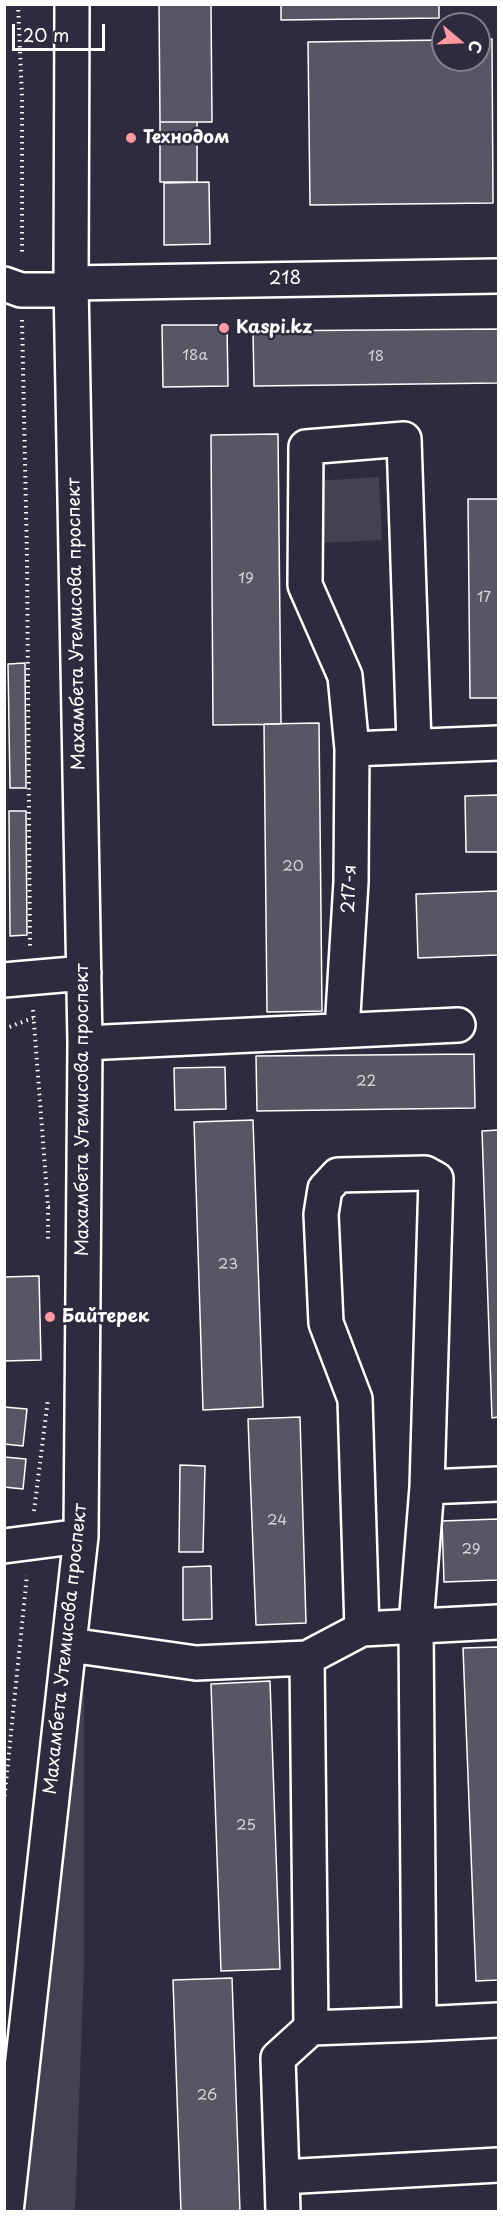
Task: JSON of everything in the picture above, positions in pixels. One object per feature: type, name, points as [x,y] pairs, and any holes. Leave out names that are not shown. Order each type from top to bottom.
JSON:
[{"type":"street","name":"Махамбета Утемисова проспект","points":[[6,2211],[81,1536],[85,1043],[71,286],[72,4]]},
{"type":"street","name":"218","points":[[13,287],[498,276]]},
{"type":"street","name":"217-я","points":[[342,1030],[351,882],[352,749],[345,676],[305,585],[306,447],[404,439],[414,745]]},
{"type":"street","points":[[352,749],[498,743]]},
{"type":"street","points":[[18,978],[84,973]]},
{"type":"street","points":[[85,1043],[458,1025]]},
{"type":"street","points":[[362,1629],[355,1399],[327,1323],[321,1214],[325,1189],[338,1175],[425,1173],[436,1179],[427,1487],[416,1625],[419,2024]]},
{"type":"street","points":[[427,1487],[498,1484]]},
{"type":"street","points":[[17,1544],[81,1536]]},
{"type":"street","points":[[70,1645],[196,1664],[307,1658],[362,1629],[498,1622]]},
{"type":"street","points":[[307,1658],[310,2028]]},
{"type":"street","points":[[283,2211],[278,2058],[310,2028],[498,2020]]},
{"type":"street","points":[[282,2177],[498,2165]]},
{"type":"path","points":[[18,4],[22,97],[13,287],[27,557],[18,978],[33,1018],[48,1207],[48,1240]]},
{"type":"path","points":[[4,1029],[33,1018]]},
{"type":"path","points":[[48,1207],[84,1207]]},
{"type":"path","points":[[4,1803],[17,1544],[49,1388]]},
{"type":"shaded area","points":[[379,477],[382,540],[321,543],[318,481]]},
{"type":"shaded area","points":[[75,1673],[84,1674],[84,1967],[75,2211],[22,2212]]},
{"type":"building","points":[[159,4],[211,4],[212,122],[160,122]]},
{"type":"building","points":[[281,4],[439,4],[439,12],[431,12],[431,18],[281,20]]},
{"type":"building","points":[[491,39],[493,203],[310,205],[308,42],[431,40],[431,72],[491,72]]},
{"type":"building","points":[[160,122],[197,122],[197,182],[160,182]]},
{"type":"building","points":[[209,182],[210,244],[164,245],[164,183]]},
{"type":"building","points":[[162,325],[227,325],[228,386],[163,387]]},
{"type":"building","points":[[498,329],[498,383],[254,386],[253,331]]},
{"type":"building","points":[[278,434],[281,724],[213,725],[211,435]]},
{"type":"building","points":[[468,499],[498,499],[498,698],[470,698]]},
{"type":"building","points":[[25,663],[26,788],[10,788],[8,664]]},
{"type":"building","points":[[319,723],[322,1011],[267,1012],[264,724]]},
{"type":"building","points":[[498,795],[498,852],[466,852],[465,796]]},
{"type":"building","points":[[9,811],[26,811],[27,935],[10,936]]},
{"type":"building","points":[[498,891],[498,955],[418,958],[416,894]]},
{"type":"building","points":[[474,1054],[475,1108],[257,1111],[256,1056]]},
{"type":"building","points":[[225,1067],[226,1109],[175,1110],[174,1068]]},
{"type":"building","points":[[253,1120],[263,1407],[203,1410],[194,1122]]},
{"type":"building","points":[[498,1130],[498,1417],[492,1418],[482,1131]]},
{"type":"building","points":[[39,1276],[41,1360],[4,1361],[4,1277]]},
{"type":"building","points":[[4,1407],[27,1409],[23,1446],[4,1444]]},
{"type":"building","points":[[300,1417],[306,1623],[256,1625],[248,1419]]},
{"type":"building","points":[[4,1457],[26,1459],[23,1489],[4,1487]]},
{"type":"building","points":[[180,1465],[205,1466],[203,1552],[179,1552]]},
{"type":"building","points":[[498,1519],[498,1580],[444,1582],[442,1521]]},
{"type":"building","points":[[211,1566],[212,1619],[183,1620],[183,1567]]},
{"type":"building","points":[[498,1647],[498,1980],[476,1981],[463,1648]]},
{"type":"building","points":[[270,1681],[280,1969],[221,1971],[211,1684]]},
{"type":"building","points":[[232,1978],[240,2212],[181,2212],[173,1980]]},
{"type":"place","name":"Технодом","points":[[131,138]]},
{"type":"place","name":"Kaspi.kz","points":[[224,328]]},
{"type":"place","name":"Байтерек","points":[[50,1317]]}]
